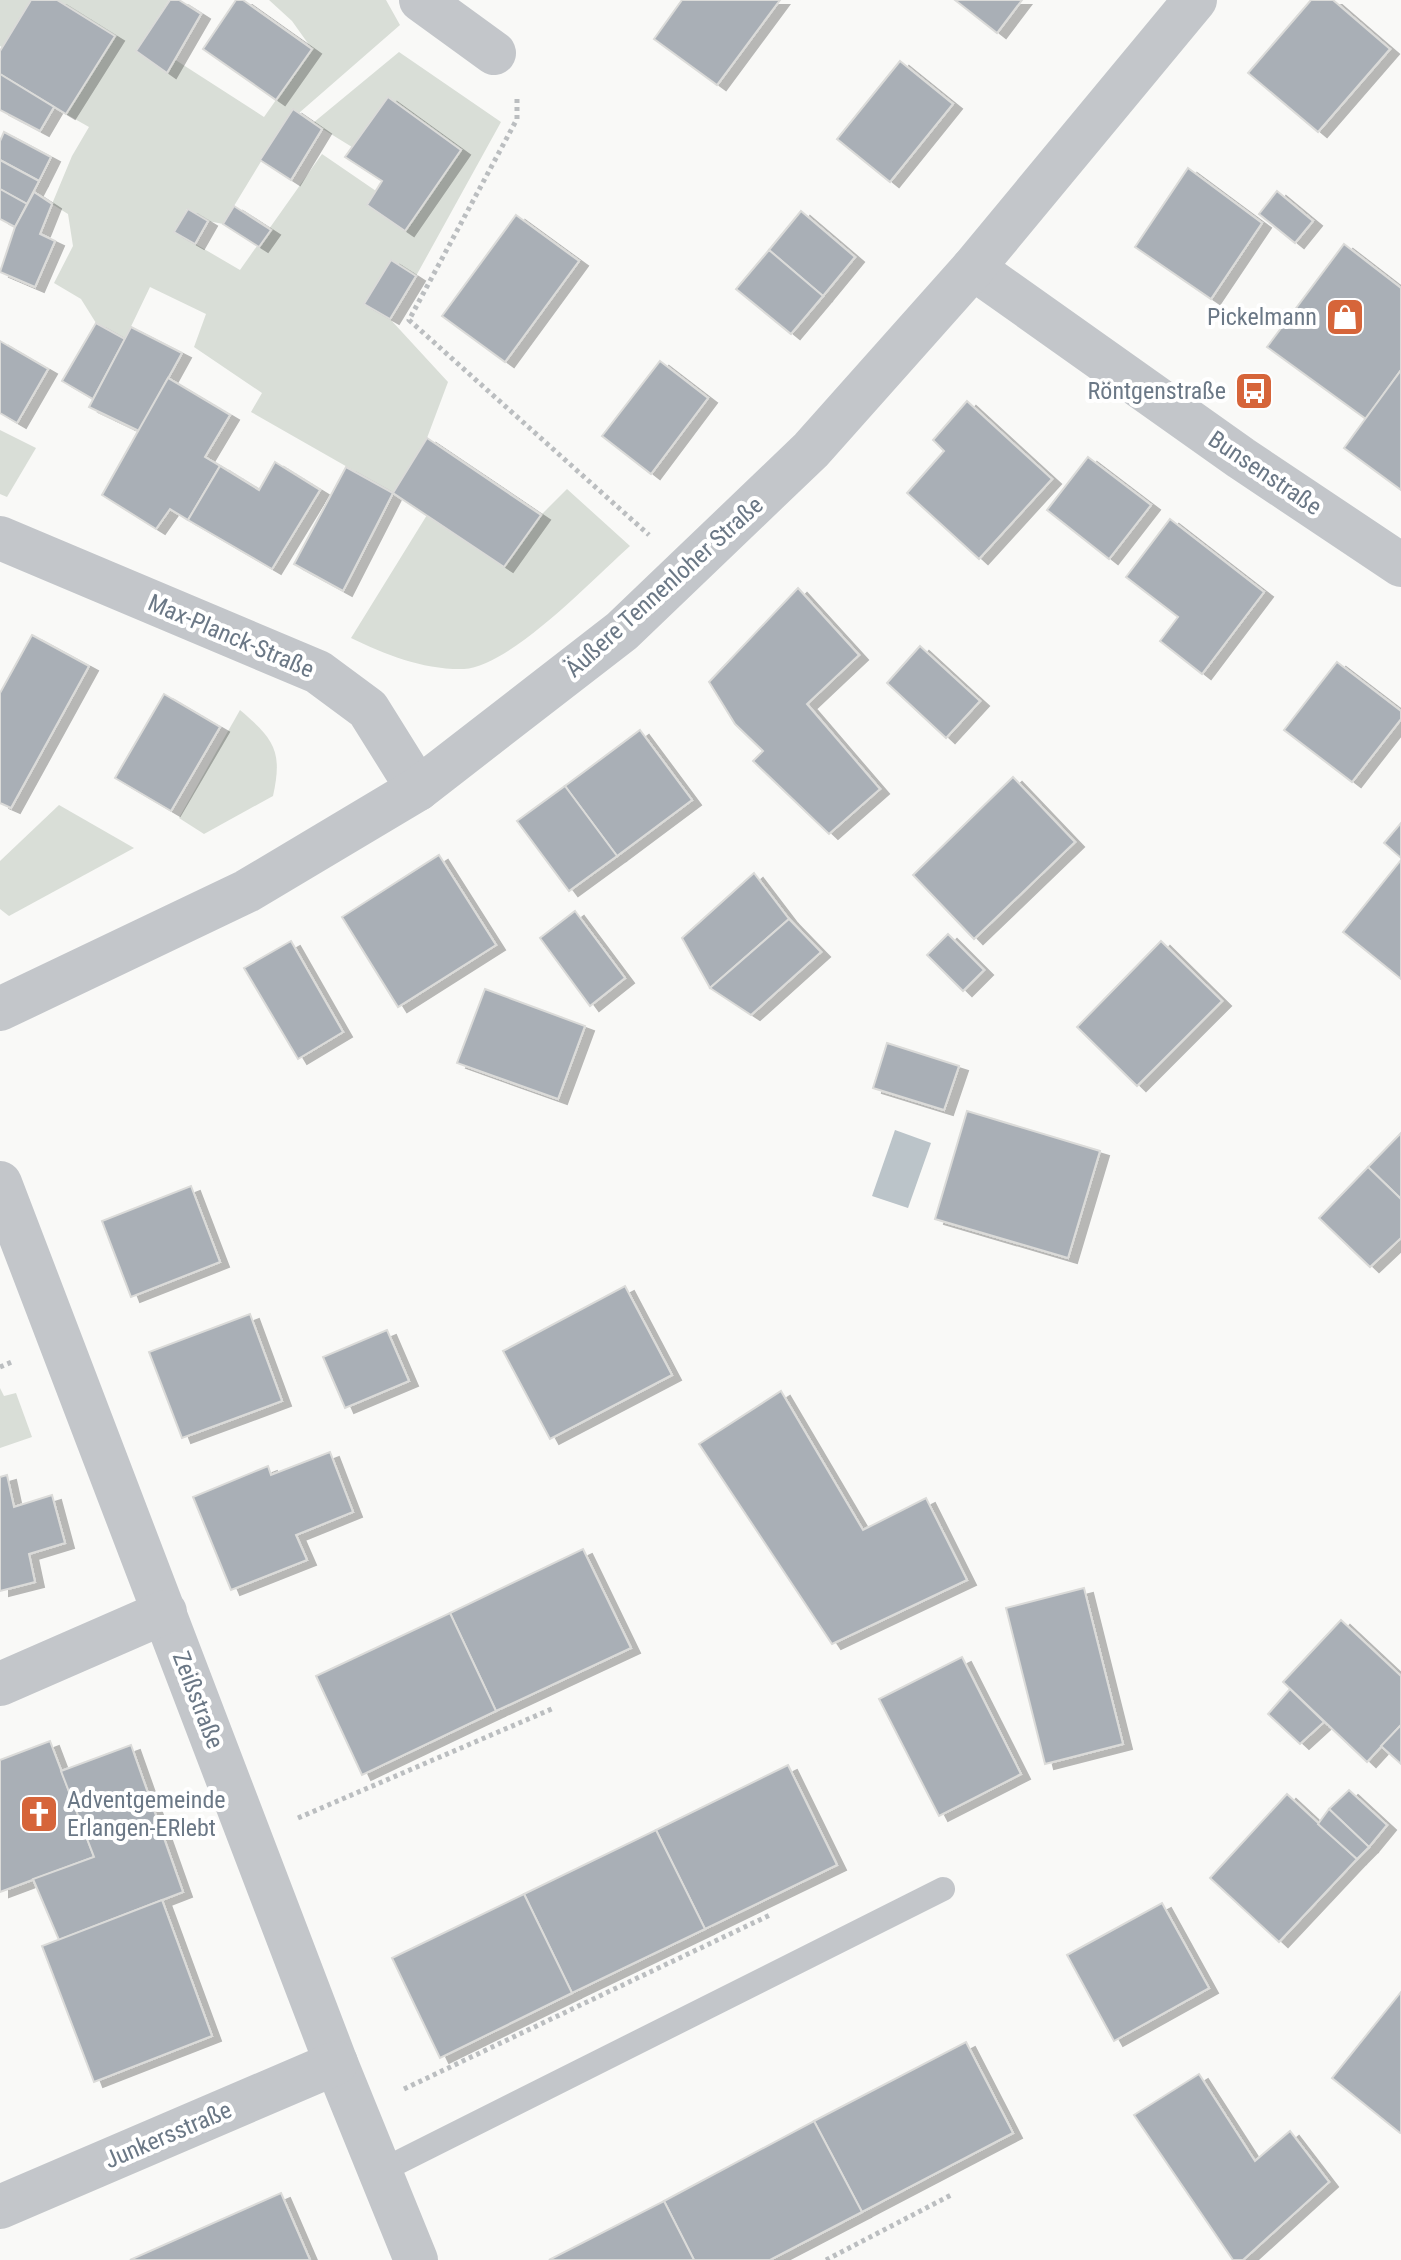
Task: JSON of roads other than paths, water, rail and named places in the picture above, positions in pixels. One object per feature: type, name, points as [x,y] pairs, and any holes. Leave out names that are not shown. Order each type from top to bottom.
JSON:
[{"type":"street","points":[[421,0],[494,53]]},
{"type":"street","name":"Äußere Tennenloher Straße","points":[[0,1009],[247,891],[418,789],[604,647],[811,450],[973,268],[1195,0]]},
{"type":"street","name":"Bunsenstraße","points":[[973,268],[1241,458],[1401,565]]},
{"type":"street","name":"Max-Planck-Straße","points":[[0,538],[318,672],[368,709],[418,789]]},
{"type":"street","name":"Zeißstraße","points":[[0,1183],[336,2063],[416,2260]]},
{"type":"street","points":[[0,1684],[165,1612]]},
{"type":"street","name":"Junkersstraße","points":[[0,2207],[336,2063]]},
{"type":"lane","points":[[381,2171],[943,1889]]},
{"type":"place","name":"Pickelmann","points":[[1345,317]]},
{"type":"place","name":"Röntgenstraße","points":[[1254,391]]},
{"type":"place","name":"Adventgemeinde Erlangen-ERlebt","points":[[39,1814]]}]
